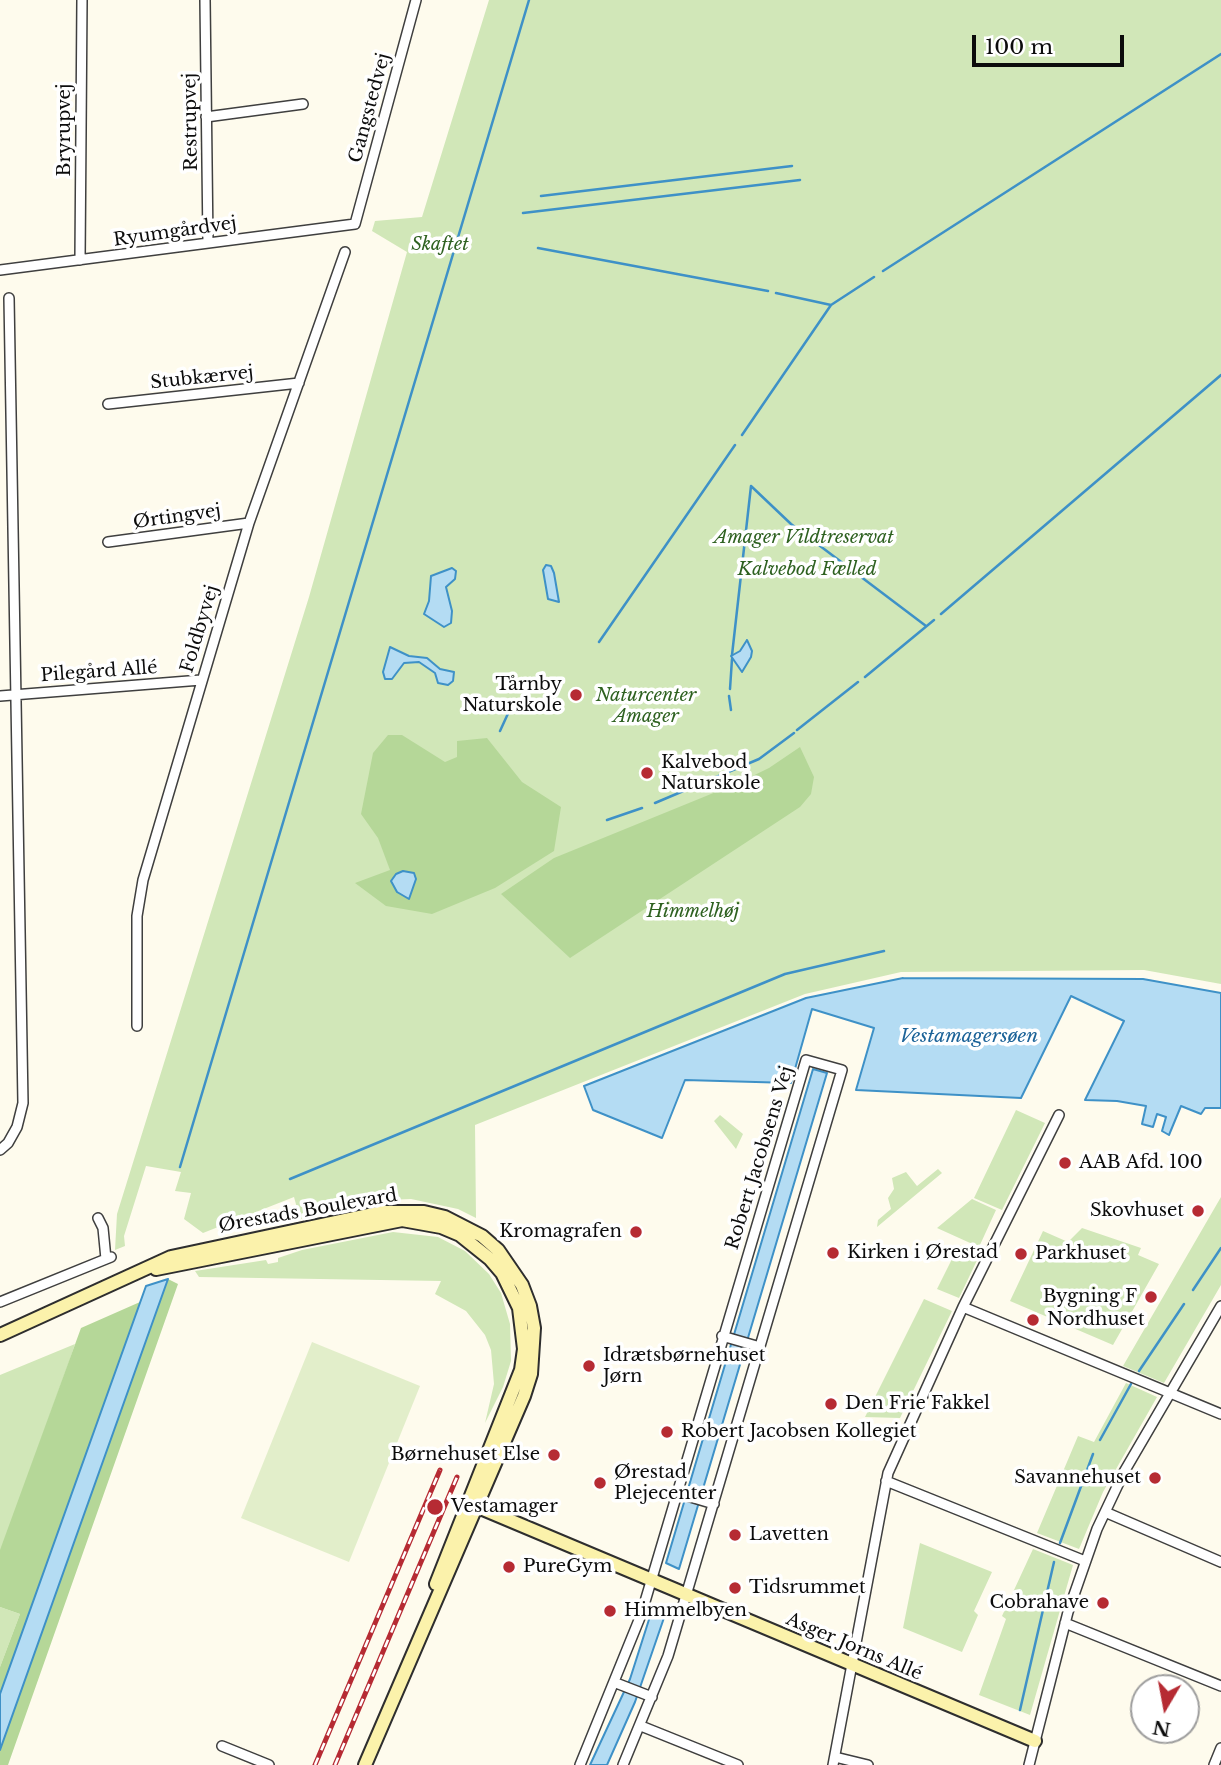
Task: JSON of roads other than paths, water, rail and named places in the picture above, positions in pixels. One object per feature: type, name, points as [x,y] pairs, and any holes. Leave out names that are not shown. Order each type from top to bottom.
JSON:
[{"type":"street","name":"Bryrupvej","points":[[80,260],[82,0]]},
{"type":"street","name":"Restrupvej","points":[[205,0],[208,243]]},
{"type":"street","name":"Gangstedvej","points":[[355,224],[416,0]]},
{"type":"street","points":[[206,117],[303,104]]},
{"type":"street","name":"Ryumgårdvej","points":[[0,270],[355,224]]},
{"type":"street","name":"Foldbyvej","points":[[137,1026],[137,916],[143,880],[249,523],[345,252]]},
{"type":"street","points":[[0,1150],[17,1127],[23,1103],[9,298]]},
{"type":"street","name":"Stubkærvej","points":[[108,404],[299,383]]},
{"type":"street","name":"Ørtingvej","points":[[108,542],[249,523]]},
{"type":"street","name":"Pilegård Allé","points":[[0,696],[201,680]]},
{"type":"street","name":"Robert Jacobsens Vej","points":[[580,1765],[620,1684],[806,1060],[842,1070],[755,1345],[686,1596],[652,1697],[623,1765]]},
{"type":"street","points":[[868,1765],[834,1761],[886,1481],[910,1419],[1059,1115]]},
{"type":"street","name":"Ørestads Boulevard","points":[[0,1335],[154,1263],[403,1210],[445,1217],[482,1236],[511,1266],[530,1306],[534,1340],[531,1374],[524,1396],[472,1504],[365,1765]]},
{"type":"street","points":[[0,1302],[108,1258],[103,1228],[98,1218]]},
{"type":"street","points":[[1029,1765],[1065,1623],[1085,1561],[1105,1513],[1221,1306]]},
{"type":"street","points":[[963,1307],[1221,1414]]},
{"type":"street","points":[[725,1337],[755,1345]]},
{"type":"street","points":[[886,1481],[1085,1561]]},
{"type":"street","points":[[677,1493],[713,1504]]},
{"type":"street","name":"Asger Jorns Allé","points":[[472,1504],[1035,1741]]},
{"type":"street","points":[[1105,1513],[1221,1562]]},
{"type":"street","points":[[1065,1623],[1221,1686]]},
{"type":"street","points":[[620,1684],[652,1697]]},
{"type":"street","points":[[641,1726],[738,1765]]},
{"type":"street","points":[[222,1746],[269,1765]]},
{"type":"street","points":[[1214,1765],[1221,1748]]},
{"type":"water","points":[[546,565],[551,566],[554,573],[559,602],[548,599],[543,570]]},
{"type":"water","points":[[452,568],[456,571],[455,579],[446,587],[452,611],[451,623],[444,627],[424,614],[429,601],[431,576]]},
{"type":"water","points":[[747,640],[752,651],[742,672],[731,656],[740,651]]},
{"type":"water","points":[[390,647],[409,656],[427,658],[440,669],[454,672],[453,681],[448,685],[438,683],[435,673],[419,662],[404,663],[392,679],[385,679],[383,672]]},
{"type":"water","points":[[403,871],[414,873],[416,879],[409,899],[397,892],[391,881],[396,874]]},
{"type":"water","name":"Vestamagersøen","points":[[903,978],[1143,979],[1221,993],[1221,1108],[1205,1108],[1201,1114],[1181,1106],[1169,1135],[1162,1131],[1166,1117],[1157,1114],[1153,1127],[1142,1124],[1146,1106],[1117,1101],[1085,1100],[1124,1021],[1071,996],[1021,1098],[856,1090],[874,1028],[812,1009],[791,1083],[685,1080],[662,1138],[593,1110],[584,1086],[806,998]]},
{"type":"water","points":[[813,1069],[827,1073],[679,1569],[666,1563]]},
{"type":"water","points":[[168,1279],[0,1750],[0,1694],[146,1286]]},
{"type":"water","points":[[653,1607],[666,1612],[635,1702],[607,1765],[590,1765],[630,1679]]},
{"type":"waterway","points":[[180,1167],[529,0]]},
{"type":"waterway","points":[[883,271],[1221,54]]},
{"type":"waterway","points":[[541,196],[792,166]]},
{"type":"waterway","points":[[523,213],[800,180]]},
{"type":"waterway","points":[[538,248],[768,291]]},
{"type":"waterway","points":[[742,435],[831,305],[874,277]]},
{"type":"waterway","points":[[776,293],[831,305]]},
{"type":"waterway","points":[[941,614],[1221,375]]},
{"type":"waterway","points":[[599,642],[735,445]]},
{"type":"waterway","points":[[751,486],[791,524],[926,626]]},
{"type":"waterway","points":[[732,655],[751,486]]},
{"type":"waterway","points":[[865,677],[934,620]]},
{"type":"waterway","points":[[730,689],[732,659]]},
{"type":"waterway","points":[[797,730],[858,682]]},
{"type":"waterway","points":[[729,696],[731,710]]},
{"type":"waterway","points":[[500,731],[511,707],[527,699]]},
{"type":"waterway","points":[[655,803],[759,759],[794,733]]},
{"type":"waterway","points":[[607,820],[642,808]]},
{"type":"waterway","points":[[290,1179],[785,974],[884,951]]},
{"type":"waterway","points":[[1193,1290],[1221,1248]]},
{"type":"waterway","points":[[1139,1371],[1184,1304]]},
{"type":"waterway","points":[[1100,1440],[1131,1384]]},
{"type":"waterway","points":[[1060,1543],[1093,1454]]},
{"type":"waterway","points":[[1020,1710],[1054,1562]]},
{"type":"railway","points":[[315,1765],[440,1470]]},
{"type":"railway","points":[[335,1765],[457,1477]]},
{"type":"place","name":"Tårnby Naturskole","points":[[576,695]]},
{"type":"place","name":"Kalvebod Naturskole","points":[[647,773]]},
{"type":"place","name":"AAB Afd. 100","points":[[1065,1163]]},
{"type":"place","name":"Skovhuset","points":[[1198,1211]]},
{"type":"place","name":"Kromagrafen","points":[[636,1232]]},
{"type":"place","name":"Kirken i Ørestad","points":[[833,1253]]},
{"type":"place","name":"Parkhuset","points":[[1021,1254]]},
{"type":"place","name":"Bygning F","points":[[1151,1297]]},
{"type":"place","name":"Nordhuset","points":[[1033,1320]]},
{"type":"place","name":"Idrætsbørnehuset Jørn","points":[[589,1366]]},
{"type":"place","name":"Den Frie Fakkel","points":[[831,1404]]},
{"type":"place","name":"Robert Jacobsen Kollegiet","points":[[667,1432]]},
{"type":"place","name":"Børnehuset Else","points":[[554,1455]]},
{"type":"place","name":"Savannehuset","points":[[1155,1478]]},
{"type":"place","name":"Ørestad Plejecenter","points":[[600,1483]]},
{"type":"place","name":"Vestamager","points":[[435,1507]]},
{"type":"place","name":"Lavetten","points":[[735,1535]]},
{"type":"place","name":"PureGym","points":[[509,1567]]},
{"type":"place","name":"Tidsrummet","points":[[735,1588]]},
{"type":"place","name":"Cobrahave","points":[[1103,1603]]},
{"type":"place","name":"Himmelbyen","points":[[610,1611]]},
{"type":"park label","name":"Skaftet","points":[[440,245]]},
{"type":"park label","name":"Amager Vildtreservat","points":[[804,538]]},
{"type":"park label","name":"Kalvebod Fælled","points":[[807,570]]},
{"type":"park label","name":"Naturcenter Amager","points":[[646,706]]},
{"type":"park label","name":"Himmelhøj","points":[[693,912]]}]
